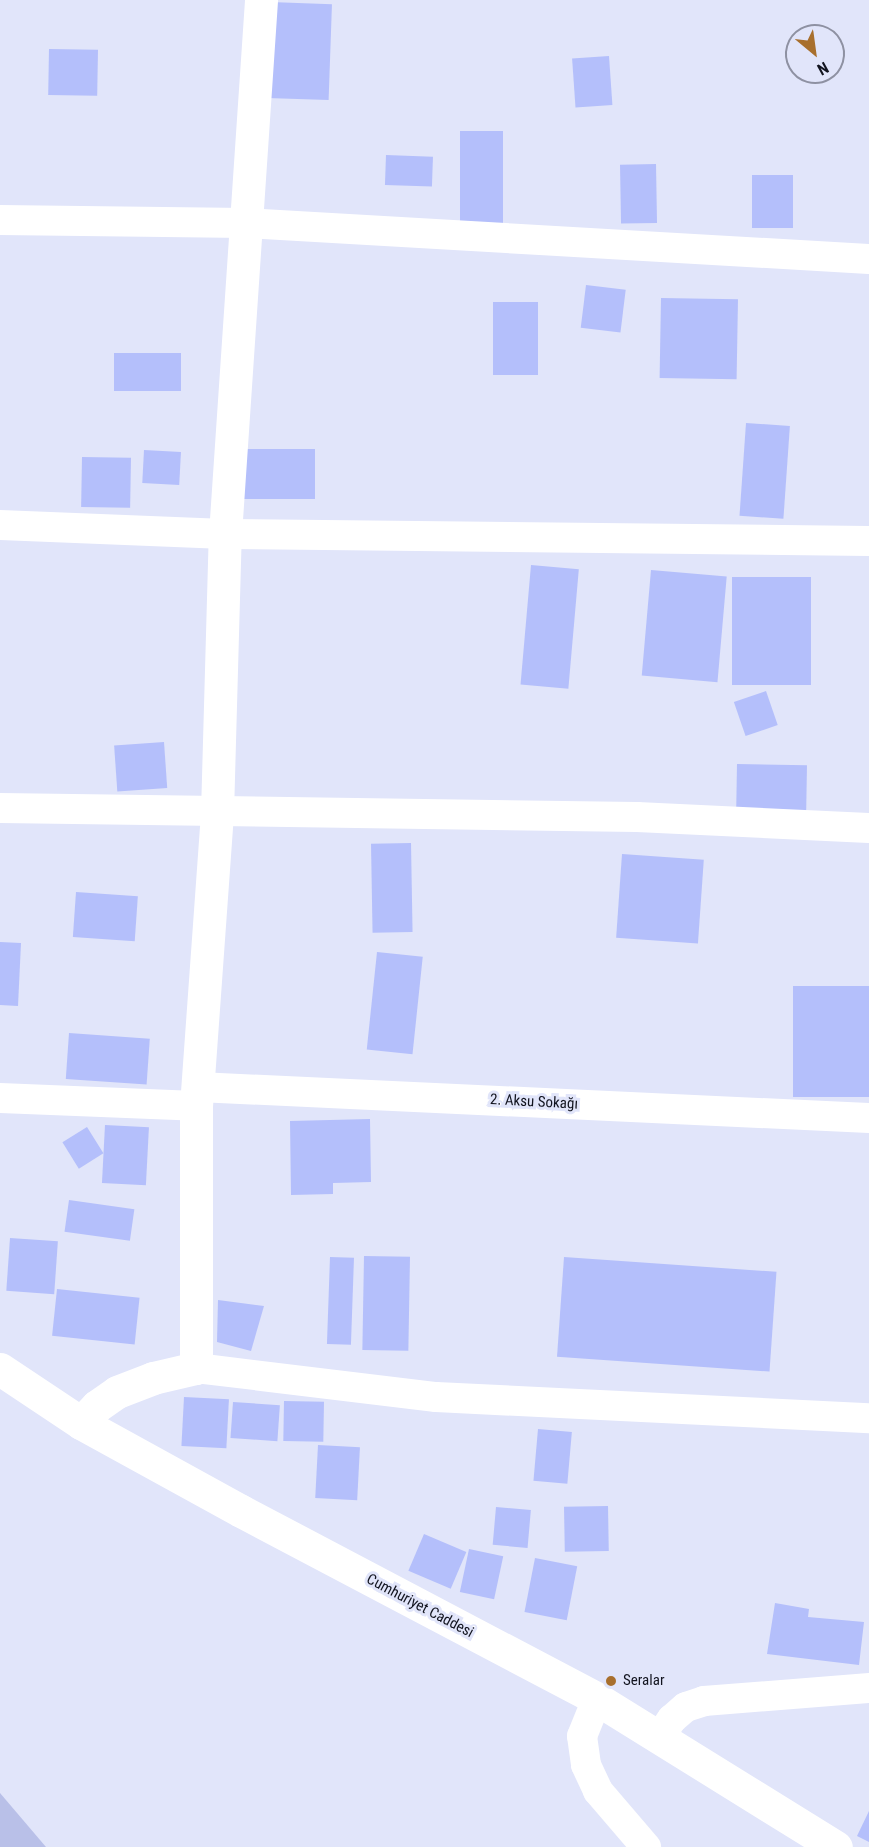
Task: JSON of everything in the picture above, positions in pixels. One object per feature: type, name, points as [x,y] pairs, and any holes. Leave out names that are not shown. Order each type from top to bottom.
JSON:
[{"type":"street","points":[[196,1368],[197,1097],[217,813],[225,534],[261,0]]},
{"type":"street","points":[[0,220],[246,223],[869,259]]},
{"type":"street","points":[[0,525],[225,534],[869,541]]},
{"type":"street","points":[[0,808],[217,813],[638,817],[869,828]]},
{"type":"street","name":"2. Aksu Sokağı","points":[[0,1098],[197,1097],[869,1118]]},
{"type":"street","points":[[81,1423],[97,1406],[117,1392],[153,1378],[196,1368],[436,1397],[869,1418]]},
{"type":"street","name":"Cumhuriyet Caddesi","points":[[0,1369],[81,1423],[251,1517],[597,1699],[836,1847]]},
{"type":"street","points":[[659,1738],[672,1719],[686,1707],[704,1701],[869,1688]]},
{"type":"street","points":[[597,1699],[582,1736],[589,1775],[598,1791],[646,1847]]},
{"type":"shaded area","points":[[0,1793],[46,1847],[0,1847]]},
{"type":"building","points":[[270,2],[332,4],[329,100],[267,98]]},
{"type":"building","points":[[49,49],[98,50],[97,96],[48,95]]},
{"type":"building","points":[[609,56],[612,105],[576,107],[572,59]]},
{"type":"building","points":[[460,131],[503,131],[503,229],[460,229]]},
{"type":"building","points":[[386,155],[433,157],[432,187],[385,185]]},
{"type":"building","points":[[656,164],[657,223],[621,224],[620,165]]},
{"type":"building","points":[[752,175],[793,175],[793,228],[752,228]]},
{"type":"building","points":[[586,285],[626,290],[620,333],[581,328]]},
{"type":"building","points":[[661,298],[738,299],[737,379],[660,378]]},
{"type":"building","points":[[493,302],[538,302],[538,375],[493,375]]},
{"type":"building","points":[[114,353],[181,353],[181,391],[114,391]]},
{"type":"building","points":[[746,423],[790,426],[783,519],[740,516]]},
{"type":"building","points":[[237,449],[315,449],[315,499],[237,499]]},
{"type":"building","points":[[144,450],[181,452],[179,485],[142,483]]},
{"type":"building","points":[[82,457],[131,458],[130,508],[81,507]]},
{"type":"building","points":[[531,565],[579,569],[568,689],[521,685]]},
{"type":"building","points":[[651,570],[727,577],[717,682],[642,676]]},
{"type":"building","points":[[732,577],[811,577],[811,685],[732,685]]},
{"type":"building","points":[[766,691],[778,725],[746,736],[734,702]]},
{"type":"building","points":[[164,742],[167,788],[117,791],[114,745]]},
{"type":"building","points":[[737,764],[807,765],[806,811],[736,810]]},
{"type":"building","points":[[411,843],[413,932],[373,933],[371,844]]},
{"type":"building","points":[[622,854],[704,860],[698,944],[616,938]]},
{"type":"building","points":[[76,892],[138,896],[135,941],[73,937]]},
{"type":"building","points":[[0,942],[21,943],[18,1006],[0,1005]]},
{"type":"building","points":[[377,952],[423,957],[413,1054],[367,1049]]},
{"type":"building","points":[[793,986],[869,986],[869,1097],[793,1097]]},
{"type":"building","points":[[69,1033],[150,1039],[147,1085],[66,1079]]},
{"type":"building","points":[[370,1119],[371,1182],[333,1183],[333,1194],[291,1195],[290,1121]]},
{"type":"building","points":[[105,1125],[149,1127],[146,1185],[102,1183]]},
{"type":"building","points":[[87,1127],[103,1153],[79,1169],[62,1142]]},
{"type":"building","points":[[69,1200],[134,1209],[130,1241],[65,1232]]},
{"type":"building","points":[[10,1238],[58,1241],[54,1294],[6,1291]]},
{"type":"building","points":[[364,1256],[410,1257],[408,1351],[362,1350]]},
{"type":"building","points":[[330,1257],[354,1258],[351,1345],[327,1344]]},
{"type":"building","points":[[564,1257],[776,1272],[770,1372],[557,1357]]},
{"type":"building","points":[[57,1289],[140,1298],[135,1344],[52,1336]]},
{"type":"building","points":[[218,1300],[264,1306],[251,1351],[217,1342]]},
{"type":"building","points":[[184,1397],[229,1399],[226,1448],[181,1446]]},
{"type":"building","points":[[284,1401],[324,1402],[323,1442],[283,1441]]},
{"type":"building","points":[[233,1402],[280,1405],[277,1441],[230,1438]]},
{"type":"building","points":[[538,1429],[572,1432],[567,1484],[533,1481]]},
{"type":"building","points":[[318,1445],[360,1447],[357,1500],[315,1498]]},
{"type":"building","points":[[608,1506],[609,1551],[565,1552],[564,1507]]},
{"type":"building","points":[[496,1507],[531,1510],[528,1548],[493,1545]]},
{"type":"building","points":[[424,1534],[466,1552],[451,1589],[408,1571]]},
{"type":"building","points":[[469,1549],[503,1556],[494,1599],[460,1592]]},
{"type":"building","points":[[535,1558],[577,1566],[567,1620],[525,1612]]},
{"type":"building","points":[[775,1603],[809,1609],[808,1617],[864,1622],[859,1665],[767,1654]]},
{"type":"building","points":[[869,1811],[869,1842],[857,1836]]},
{"type":"place","name":"Seralar","points":[[611,1681]]}]
